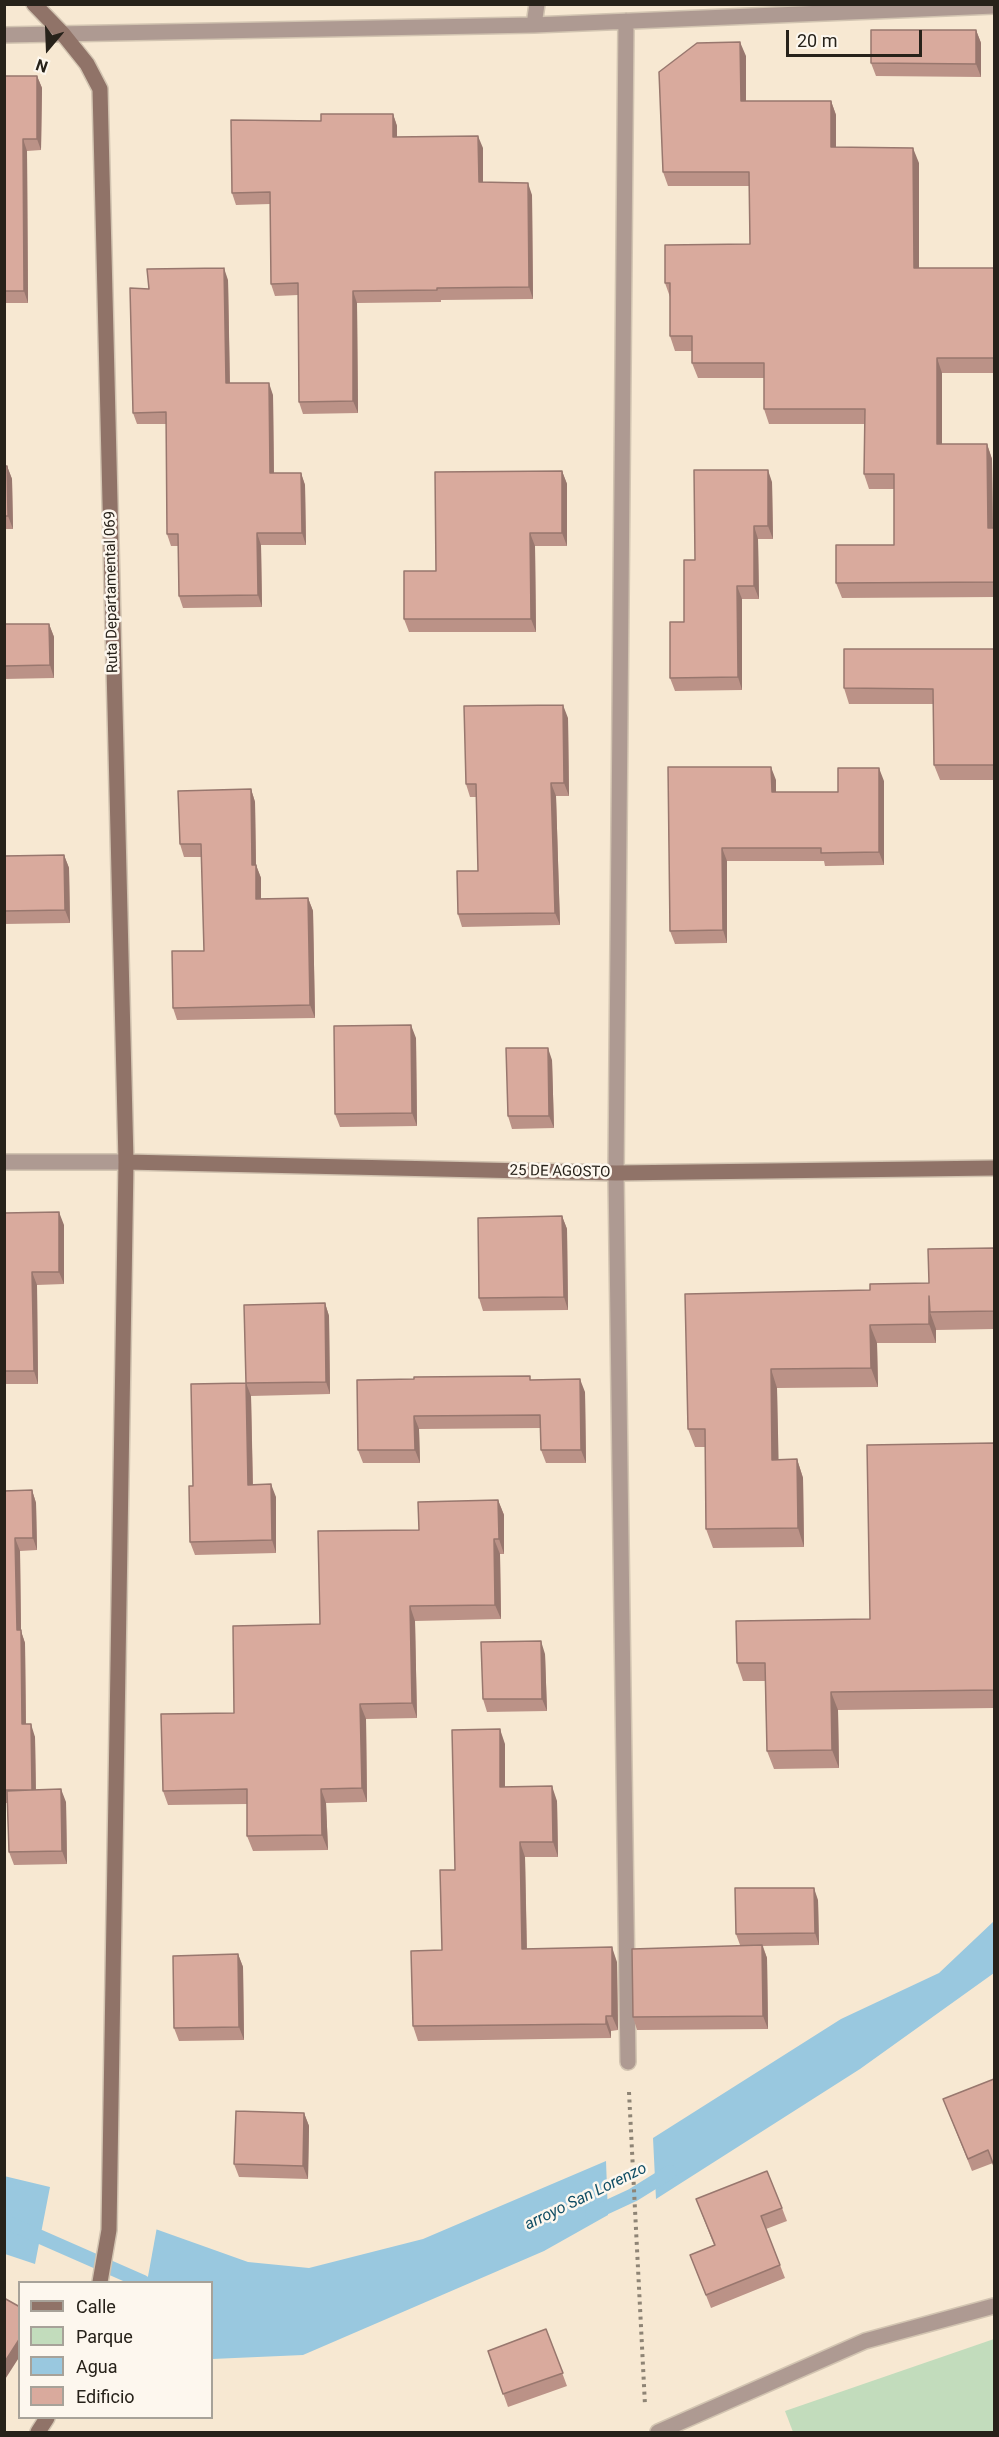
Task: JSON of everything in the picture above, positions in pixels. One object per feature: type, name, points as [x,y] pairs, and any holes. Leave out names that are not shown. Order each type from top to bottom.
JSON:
[{"type":"main road","name":"Ruta Departamental 069","points":[[34,4],[63,34],[87,64],[100,89],[126,1162],[109,2230],[100,2281]]},
{"type":"main road","name":"25 DE AGOSTO","points":[[126,1162],[616,1173],[994,1168]]},
{"type":"main road","points":[[38,2433],[46,2419]]},
{"type":"street","points":[[534,25],[537,4]]},
{"type":"street","points":[[4,35],[534,25],[994,6]]},
{"type":"street","points":[[626,21],[616,1173],[628,2062]]},
{"type":"street","points":[[4,1162],[126,1162]]},
{"type":"street","points":[[658,2433],[865,2341],[994,2307]]},
{"type":"path","points":[[628,2062],[645,2410]]},
{"type":"green space","points":[[994,2339],[994,2432],[793,2432],[785,2411]]},
{"type":"water","points":[[994,1921],[994,1973],[860,2069],[656,2199],[653,2138],[841,2019],[939,1973]]},
{"type":"water","points":[[606,2161],[608,2215],[544,2251],[303,2355],[213,2359],[213,2281],[140,2281],[147,2226],[248,2262],[309,2268],[423,2239]]},
{"type":"water","points":[[4,2176],[50,2187],[35,2264],[5,2254]]},
{"type":"pier","points":[[147,2223],[157,2227],[147,2281],[137,2281],[144,2226]]},
{"type":"building","points":[[871,30],[976,30],[976,64],[871,63]]},
{"type":"building","points":[[740,42],[741,101],[831,101],[831,147],[913,148],[914,268],[994,268],[994,358],[937,358],[937,444],[987,444],[988,528],[994,528],[994,582],[836,583],[836,545],[894,545],[894,474],[864,474],[865,409],[764,409],[764,363],[692,363],[692,336],[670,336],[670,283],[665,283],[665,245],[750,244],[749,172],[663,172],[659,72],[697,43]]},
{"type":"building","points":[[4,76],[37,76],[37,139],[23,139],[24,291],[4,291]]},
{"type":"building","points":[[321,114],[393,114],[393,137],[478,136],[479,182],[528,183],[529,287],[353,291],[353,401],[299,402],[298,283],[271,284],[270,192],[232,193],[231,120],[321,121]]},
{"type":"building","points":[[224,268],[226,383],[269,383],[270,473],[301,473],[302,533],[257,533],[258,595],[179,596],[178,534],[167,534],[166,412],[133,413],[130,288],[149,289],[147,269]]},
{"type":"building","points":[[4,466],[7,466],[8,516],[4,516]]},
{"type":"building","points":[[694,470],[768,470],[768,526],[754,526],[754,586],[737,586],[738,677],[670,678],[670,622],[684,622],[684,560],[695,560]]},
{"type":"building","points":[[562,471],[562,533],[530,533],[531,619],[404,619],[404,571],[436,571],[435,472]]},
{"type":"building","points":[[4,624],[49,624],[50,665],[4,666]]},
{"type":"building","points":[[844,649],[994,649],[994,765],[934,765],[933,689],[844,688]]},
{"type":"building","points":[[563,705],[564,783],[551,783],[555,913],[458,914],[457,871],[478,871],[476,784],[466,784],[464,706]]},
{"type":"building","points":[[668,767],[771,767],[772,792],[838,792],[838,768],[879,768],[879,852],[821,853],[821,848],[722,848],[723,930],[670,931]]},
{"type":"building","points":[[251,789],[252,865],[256,865],[256,899],[308,898],[310,1005],[173,1008],[172,951],[204,951],[201,844],[180,844],[178,791]]},
{"type":"building","points":[[64,855],[65,910],[4,911],[4,856]]},
{"type":"building","points":[[411,1025],[412,1113],[335,1114],[334,1026]]},
{"type":"building","points":[[506,1048],[548,1048],[549,1116],[508,1116]]},
{"type":"building","points":[[59,1212],[59,1272],[32,1272],[34,1371],[4,1371],[4,1213]]},
{"type":"building","points":[[562,1216],[564,1297],[479,1298],[478,1218]]},
{"type":"building","points":[[994,1248],[994,1311],[930,1312],[929,1296],[929,1324],[870,1325],[871,1368],[771,1369],[772,1460],[797,1459],[798,1528],[706,1529],[705,1429],[688,1429],[685,1294],[870,1290],[870,1284],[929,1283],[928,1249]]},
{"type":"building","points":[[325,1303],[326,1382],[246,1383],[244,1305]]},
{"type":"building","points":[[530,1376],[530,1380],[580,1379],[581,1450],[541,1450],[540,1415],[414,1416],[415,1450],[358,1450],[357,1380]]},
{"type":"building","points":[[246,1383],[248,1485],[271,1484],[272,1540],[190,1542],[189,1486],[193,1486],[191,1384]]},
{"type":"building","points":[[994,1443],[994,1690],[831,1692],[832,1750],[767,1751],[765,1663],[737,1663],[736,1621],[870,1619],[867,1445]]},
{"type":"building","points":[[32,1490],[33,1538],[15,1538],[17,1630],[21,1630],[22,1724],[31,1724],[32,1790],[61,1789],[62,1851],[9,1852],[7,1791],[31,1790],[4,1790],[4,1491]]},
{"type":"building","points":[[498,1500],[499,1539],[494,1539],[495,1605],[410,1606],[412,1703],[360,1704],[362,1788],[321,1789],[322,1835],[247,1836],[247,1789],[163,1791],[161,1714],[234,1713],[233,1626],[320,1624],[318,1531],[419,1530],[418,1502]]},
{"type":"building","points":[[541,1641],[542,1699],[483,1699],[481,1642]]},
{"type":"building","points":[[500,1729],[500,1787],[552,1786],[553,1842],[520,1842],[522,1949],[612,1947],[612,2016],[606,2016],[606,2024],[413,2026],[411,1951],[442,1950],[440,1870],[455,1870],[452,1730]]},
{"type":"building","points":[[735,1888],[814,1888],[815,1933],[736,1934]]},
{"type":"building","points":[[762,1945],[763,2016],[633,2017],[632,1949]]},
{"type":"building","points":[[238,1954],[239,2027],[174,2028],[173,1956]]},
{"type":"building","points":[[994,2079],[994,2166],[988,2150],[968,2159],[943,2099]]},
{"type":"building","points":[[236,2111],[304,2113],[303,2166],[234,2164]]},
{"type":"building","points":[[767,2171],[782,2208],[761,2216],[780,2265],[706,2295],[690,2255],[715,2245],[696,2199]]},
{"type":"building","points":[[4,2298],[18,2306],[18,2341],[4,2363]]},
{"type":"building","points":[[546,2329],[563,2373],[503,2394],[488,2351]]},
{"type":"waterway","name":"arroyo San Lorenzo","points":[[592,2214],[633,2195],[670,2172]]},
{"type":"waterway","name":"arroyo San Lorenzo","points":[[4,2221],[141,2281]]}]
